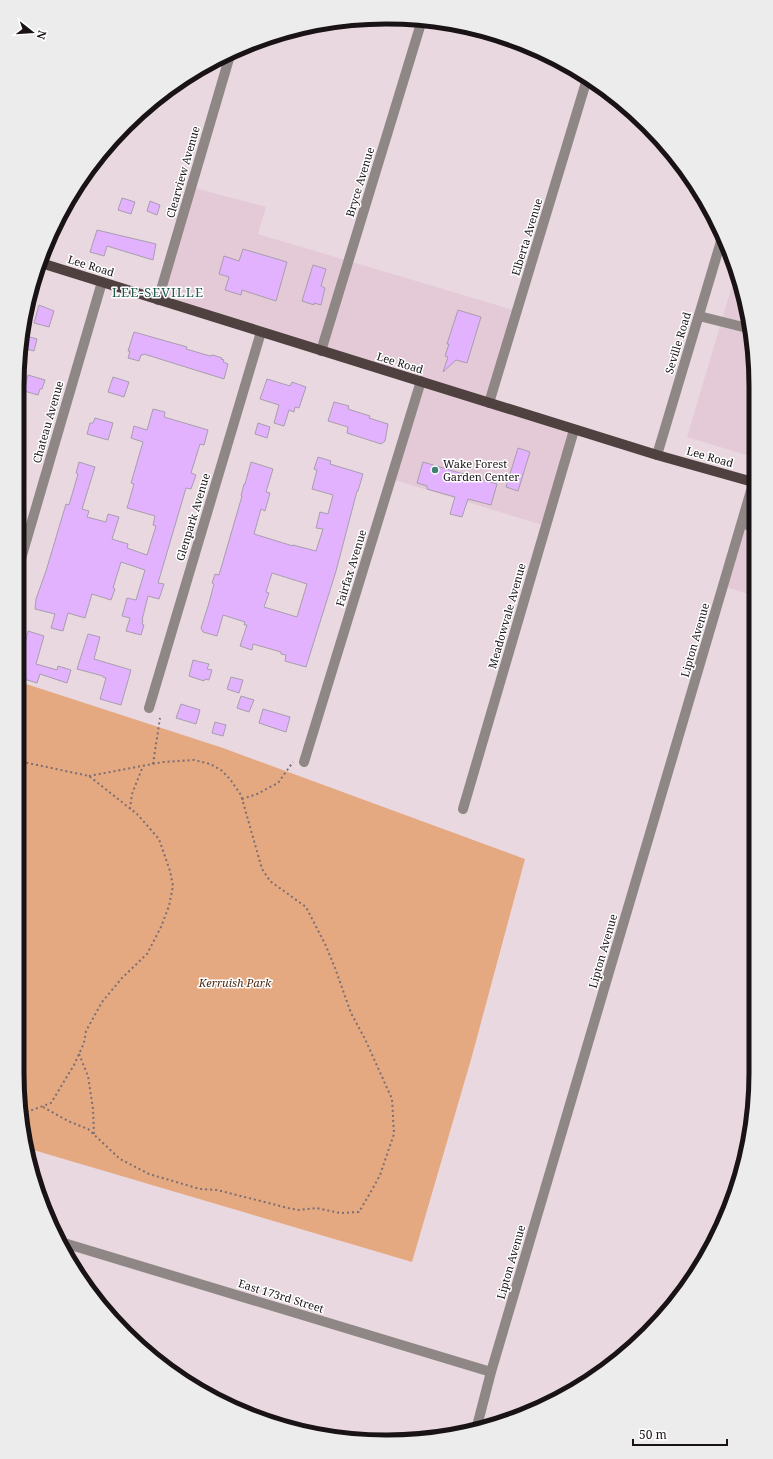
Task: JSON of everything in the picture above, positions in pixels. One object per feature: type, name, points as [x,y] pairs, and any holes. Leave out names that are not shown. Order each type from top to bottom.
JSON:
[{"type":"main road","name":"Lee Road","points":[[45,264],[574,430],[749,482]]},
{"type":"street","name":"Bryce Avenue","points":[[321,351],[420,26]]},
{"type":"street","name":"Clearview Avenue","points":[[158,300],[230,59]]},
{"type":"street","name":"Elberta Avenue","points":[[489,403],[586,84]]},
{"type":"street","name":"Seville Road","points":[[657,455],[720,245]]},
{"type":"street","name":"Chateau Avenue","points":[[24,548],[102,282]]},
{"type":"street","points":[[699,316],[744,327]]},
{"type":"street","name":"Glenpark Avenue","points":[[149,708],[261,332]]},
{"type":"street","name":"Fairfax Avenue","points":[[300,760],[420,382]]},
{"type":"street","name":"Meadowvale Avenue","points":[[463,809],[574,430]]},
{"type":"street","name":"Lipton Avenue","points":[[477,1424],[749,498]]},
{"type":"street","points":[[742,524],[749,526]]},
{"type":"street","name":"East 173rd Street","points":[[67,1244],[491,1372]]},
{"type":"path","points":[[152,764],[160,718]]},
{"type":"path","points":[[24,762],[89,776],[163,762],[194,760],[210,764],[221,770],[230,779],[242,799],[262,869],[270,881],[306,907],[335,968],[351,1013],[366,1039],[392,1100],[394,1134],[380,1175],[359,1212],[340,1212],[316,1208],[299,1210],[260,1202],[217,1190],[200,1189],[149,1174],[120,1159],[88,1129],[68,1121],[43,1107]]},
{"type":"path","points":[[242,799],[257,794],[278,783],[300,760]]},
{"type":"path","points":[[130,809],[132,794],[142,766]]},
{"type":"path","points":[[26,1111],[43,1107],[51,1103],[79,1054],[84,1043],[86,1031],[102,1002],[122,978],[147,954],[161,927],[169,906],[173,886],[170,871],[159,839],[137,814],[89,776]]},
{"type":"path","points":[[79,1054],[88,1076],[93,1109],[94,1135]]},
{"type":"shaded area","points":[[191,187],[266,207],[258,234],[517,311],[489,403],[574,430],[546,526],[391,479],[420,382],[158,300]]},
{"type":"shaded area","points":[[733,281],[746,339],[749,386],[749,456],[687,437]]},
{"type":"shaded area","points":[[749,498],[749,594],[723,586]]},
{"type":"green space","name":"Kerruish Park","points":[[24,683],[223,748],[525,859],[472,1056],[412,1262],[32,1150],[27,1120],[24,1072]]},
{"type":"building","points":[[122,198],[135,202],[131,214],[118,210]]},
{"type":"building","points":[[150,201],[160,205],[157,215],[147,211]]},
{"type":"building","points":[[97,230],[156,244],[153,260],[107,246],[104,256],[90,252]]},
{"type":"building","points":[[243,249],[287,262],[276,301],[242,290],[241,295],[225,290],[229,277],[219,274],[224,256],[239,261]]},
{"type":"building","points":[[313,265],[326,269],[321,286],[325,288],[321,305],[314,303],[314,305],[302,301]]},
{"type":"building","points":[[39,305],[54,311],[49,327],[34,323]]},
{"type":"building","points":[[458,310],[481,317],[467,363],[456,360],[443,372],[448,357],[445,356],[449,344],[447,344]]},
{"type":"building","points":[[134,332],[187,347],[186,349],[222,358],[221,359],[224,360],[223,362],[228,364],[224,379],[144,354],[141,355],[139,361],[128,358],[130,351],[128,351]]},
{"type":"building","points":[[27,336],[37,339],[34,351],[26,349]]},
{"type":"building","points":[[28,375],[45,380],[38,395],[24,391]]},
{"type":"building","points":[[113,377],[129,382],[124,397],[108,392]]},
{"type":"building","points":[[267,379],[290,386],[292,382],[306,387],[299,408],[295,407],[294,412],[289,410],[284,426],[274,423],[279,405],[260,399]]},
{"type":"building","points":[[334,402],[349,406],[348,409],[388,424],[385,441],[381,444],[347,433],[348,427],[328,421]]},
{"type":"building","points":[[153,409],[165,412],[164,417],[208,430],[204,445],[200,444],[191,473],[196,475],[191,489],[186,488],[158,583],[164,584],[159,599],[148,596],[142,620],[142,624],[144,625],[141,635],[126,631],[130,618],[122,616],[127,598],[136,600],[145,570],[121,562],[111,600],[92,594],[85,618],[68,613],[63,631],[51,628],[55,614],[35,609],[36,599],[66,504],[69,505],[78,474],[76,473],[79,462],[95,467],[82,509],[89,511],[87,517],[106,522],[108,514],[119,517],[112,539],[128,544],[127,548],[147,555],[156,526],[153,525],[155,516],[127,508],[134,484],[131,483],[143,442],[131,438],[134,426],[147,430]]},
{"type":"building","points":[[95,418],[113,423],[108,440],[87,434],[90,423],[93,423]]},
{"type":"building","points":[[258,423],[270,427],[267,438],[255,434]]},
{"type":"building","points":[[518,448],[530,452],[518,491],[506,487]]},
{"type":"building","points":[[318,457],[331,461],[330,464],[363,474],[357,491],[336,571],[306,667],[285,661],[286,655],[281,654],[281,652],[253,644],[252,650],[240,646],[247,625],[244,625],[245,622],[223,615],[217,636],[203,632],[201,628],[214,584],[212,583],[215,574],[219,575],[251,462],[273,469],[266,492],[270,493],[265,511],[261,509],[254,534],[293,546],[316,551],[323,529],[316,528],[320,512],[328,514],[333,495],[312,489],[317,470],[314,469]],"holes":[[[272,573],[307,584],[297,617],[264,607],[269,593],[266,592]]]},
{"type":"building","points":[[423,462],[497,484],[491,505],[468,499],[462,517],[450,514],[455,497],[427,489],[427,486],[417,483]]},
{"type":"building","points":[[28,631],[44,636],[36,664],[57,670],[58,666],[71,670],[67,683],[40,674],[37,683],[24,679],[24,647]]},
{"type":"building","points":[[88,634],[100,637],[94,659],[131,670],[121,705],[100,699],[106,678],[77,669]]},
{"type":"building","points":[[193,660],[209,664],[207,669],[212,670],[209,680],[205,679],[204,681],[189,676]]},
{"type":"building","points":[[231,677],[243,680],[239,693],[227,689]]},
{"type":"building","points":[[241,696],[254,700],[249,712],[237,708]]},
{"type":"building","points":[[181,704],[200,710],[196,724],[176,718]]},
{"type":"building","points":[[263,709],[290,717],[286,732],[259,723]]},
{"type":"building","points":[[215,722],[226,725],[223,736],[212,733]]},
{"type":"place","name":"Wake Forest Garden Center","points":[[435,470]]},
{"type":"district","name":"LEE-SEVILLE","points":[[158,292]]}]
